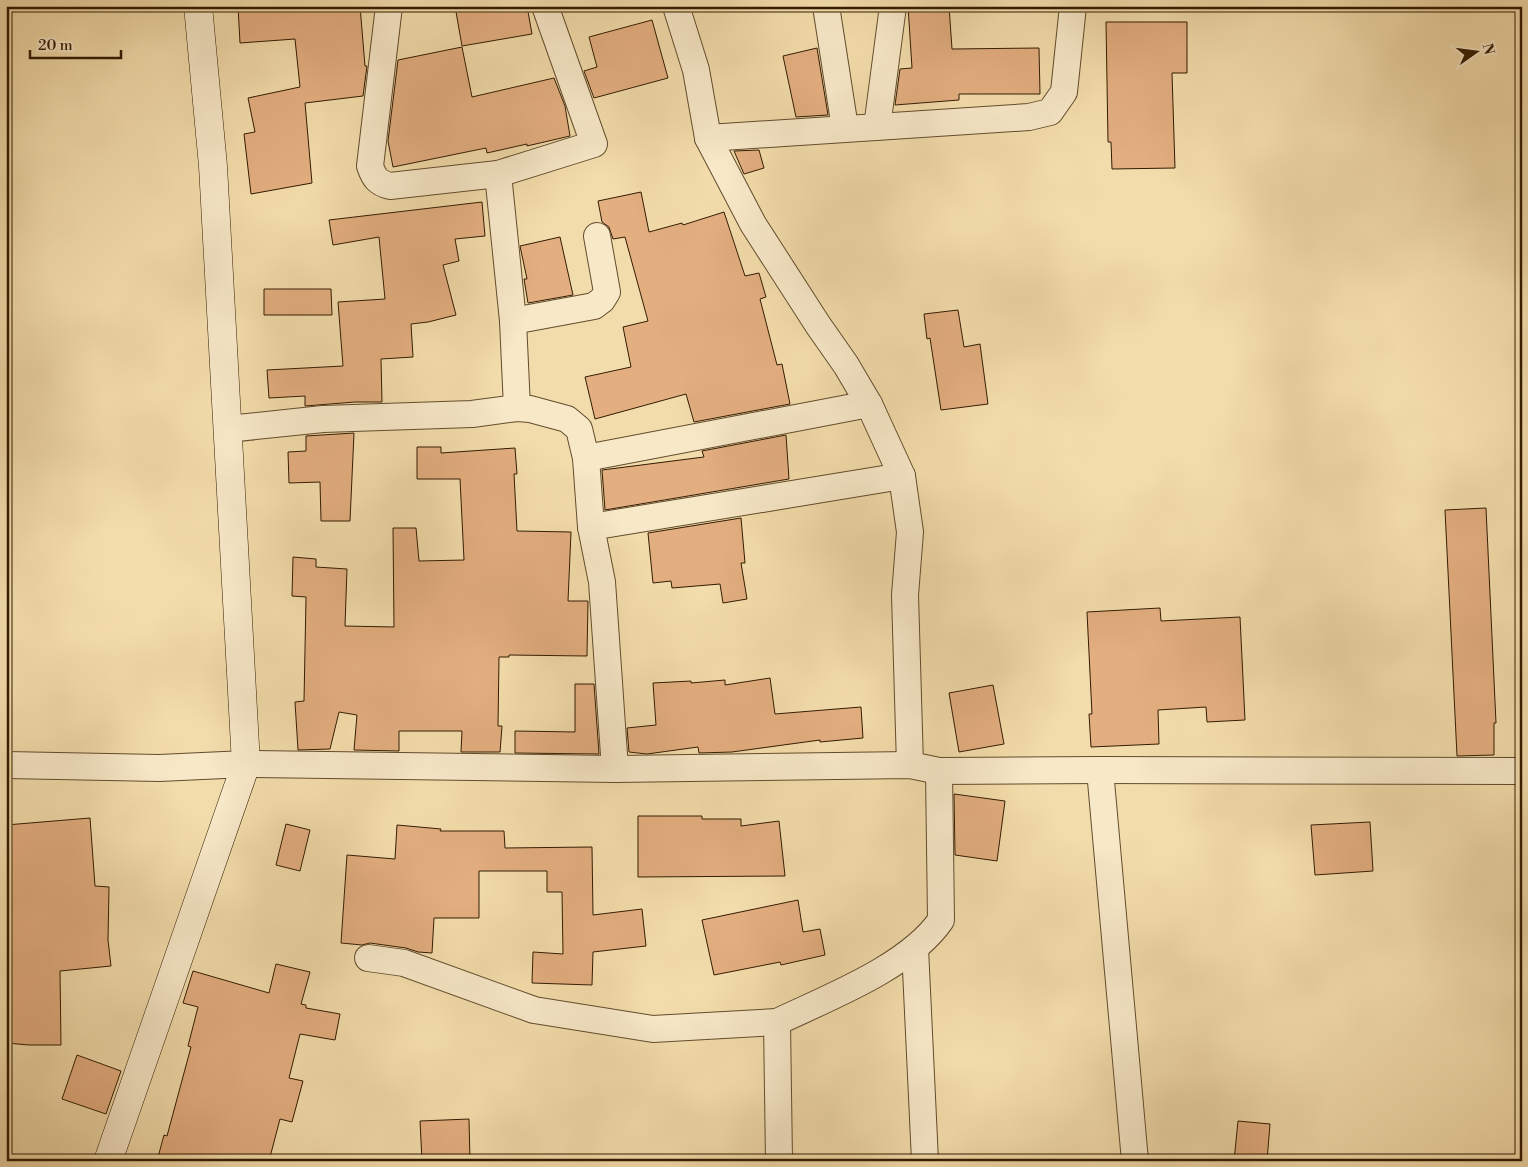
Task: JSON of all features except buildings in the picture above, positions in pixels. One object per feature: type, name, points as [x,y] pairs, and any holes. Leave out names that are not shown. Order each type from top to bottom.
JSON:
[{"type":"main road","points":[[108,1161],[246,764],[213,166],[198,6]]},
{"type":"street","points":[[389,6],[370,166],[374,177],[380,184],[390,186],[498,174],[594,144],[545,6]]},
{"type":"street","points":[[676,6],[696,70],[708,138],[753,224],[846,365],[869,404],[902,476],[910,532],[904,595],[910,765]]},
{"type":"street","points":[[826,6],[845,128]]},
{"type":"street","points":[[877,127],[893,6]]},
{"type":"street","points":[[708,138],[1029,117],[1050,112],[1064,92],[1074,6]]},
{"type":"street","points":[[498,174],[513,321],[517,408]]},
{"type":"street","points":[[513,321],[594,306],[602,300],[607,292],[596,236]]},
{"type":"street","points":[[586,458],[869,404]]},
{"type":"street","points":[[228,429],[331,418],[472,414],[517,408],[530,409],[567,420],[579,429],[586,458],[591,528],[602,582],[615,769]]},
{"type":"street","points":[[591,528],[902,476]]},
{"type":"street","points":[[6,765],[159,768],[246,764],[615,769],[910,765],[939,772],[1100,770],[1522,771]]},
{"type":"street","points":[[1100,770],[1135,1161]]},
{"type":"street","points":[[368,958],[404,963],[534,1010],[653,1029],[777,1022],[880,972],[915,948],[932,933],[941,920],[939,772]]},
{"type":"street","points":[[915,948],[925,1161]]},
{"type":"street","points":[[777,1022],[780,1161]]}]
